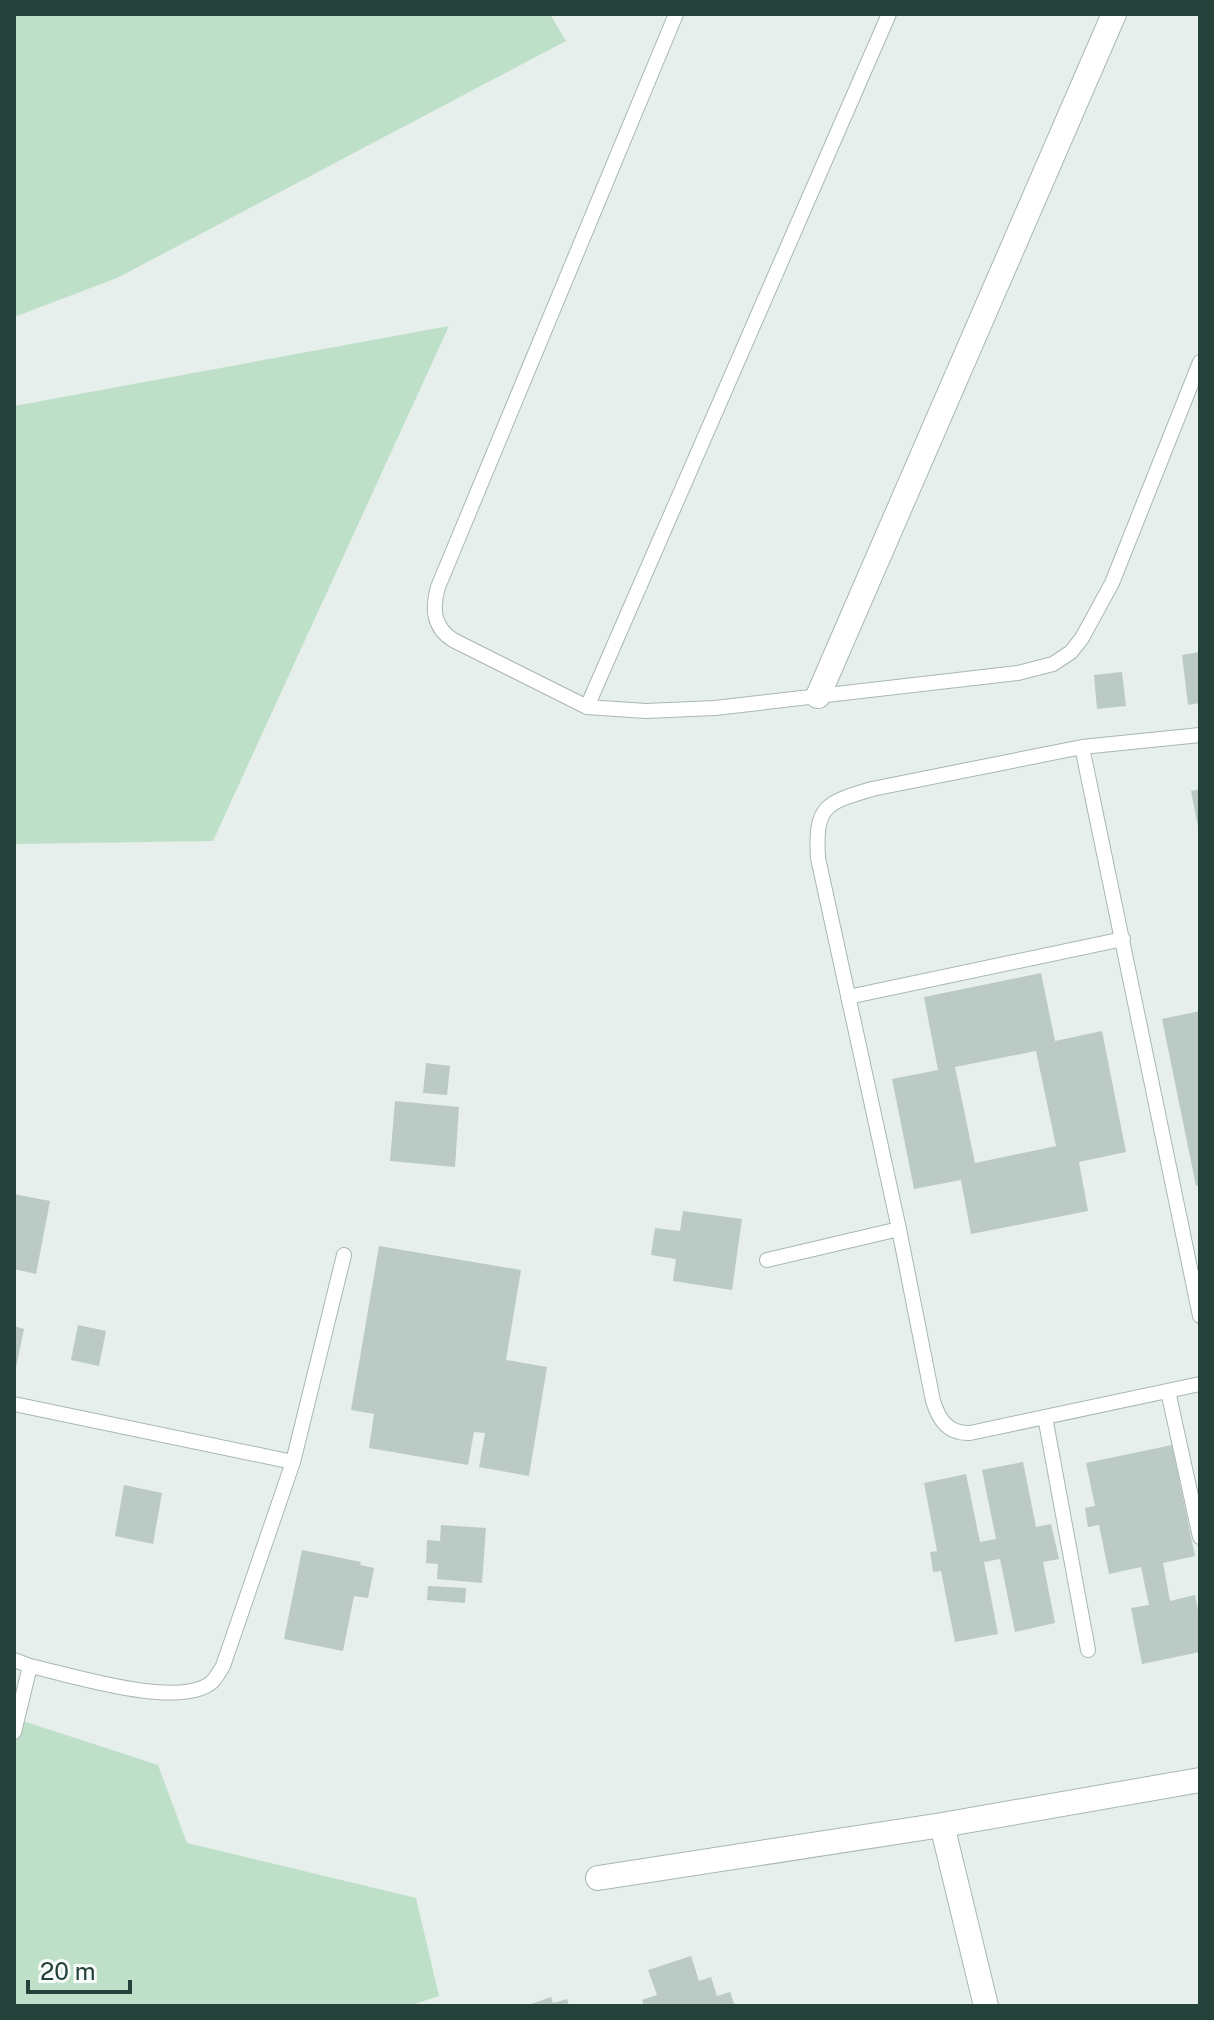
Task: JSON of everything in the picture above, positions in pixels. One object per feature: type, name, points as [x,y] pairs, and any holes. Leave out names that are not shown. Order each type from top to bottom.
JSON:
[{"type":"street","points":[[818,696],[1114,14]]},
{"type":"street","points":[[598,1878],[942,1825],[1200,1780]]},
{"type":"street","points":[[942,1825],[986,2006]]},
{"type":"lane","points":[[676,14],[434,603],[436,620],[443,634],[587,707],[646,711],[715,708],[1018,673],[1053,664],[1071,652],[1082,638],[1112,583],[1200,362]]},
{"type":"lane","points":[[587,707],[889,14]]},
{"type":"lane","points":[[1200,735],[1082,747],[872,789],[844,797],[824,809],[816,829],[818,858],[933,1401],[942,1422],[950,1429],[970,1433],[1200,1384]]},
{"type":"lane","points":[[1082,747],[1200,1316]]},
{"type":"lane","points":[[848,997],[1123,939]]},
{"type":"lane","points":[[767,1260],[899,1229]]},
{"type":"lane","points":[[14,1660],[166,1694],[192,1691],[213,1682],[223,1666],[293,1462],[344,1255]]},
{"type":"lane","points":[[1168,1391],[1200,1537]]},
{"type":"lane","points":[[14,1404],[293,1462]]},
{"type":"lane","points":[[1045,1417],[1088,1650]]},
{"type":"lane","points":[[14,1732],[30,1666]]},
{"type":"green space","points":[[14,14],[550,14],[566,41],[117,278],[14,317]]},
{"type":"green space","points":[[449,326],[213,841],[14,844],[14,406]]},
{"type":"green space","points":[[14,1718],[158,1765],[187,1843],[416,1898],[439,1996],[409,2006],[14,2006]]},
{"type":"building","points":[[1200,652],[1200,703],[1188,705],[1182,655]]},
{"type":"building","points":[[1122,672],[1126,706],[1097,709],[1094,675]]},
{"type":"building","points":[[1200,789],[1200,832],[1199,832],[1191,791]]},
{"type":"building","points":[[1041,973],[1055,1041],[1102,1031],[1126,1152],[1079,1162],[1088,1211],[971,1234],[961,1180],[914,1189],[892,1079],[938,1070],[924,997]],"holes":[[[1036,1051],[1056,1146],[975,1163],[955,1067]]]},
{"type":"building","points":[[1200,1011],[1200,1185],[1196,1186],[1162,1019]]},
{"type":"building","points":[[426,1063],[450,1066],[447,1095],[423,1093]]},
{"type":"building","points":[[395,1101],[459,1107],[455,1167],[390,1161]]},
{"type":"building","points":[[14,1194],[50,1201],[36,1274],[14,1269]]},
{"type":"building","points":[[683,1211],[742,1219],[732,1290],[673,1281],[676,1259],[651,1255],[655,1228],[680,1231]]},
{"type":"building","points":[[379,1246],[521,1270],[506,1360],[547,1367],[529,1476],[479,1467],[485,1433],[474,1432],[468,1465],[369,1448],[374,1414],[351,1410]]},
{"type":"building","points":[[78,1325],[106,1331],[99,1366],[71,1360]]},
{"type":"building","points":[[14,1326],[24,1329],[15,1372],[14,1372]]},
{"type":"building","points":[[1172,1445],[1195,1556],[1163,1563],[1170,1601],[1195,1595],[1200,1621],[1200,1652],[1142,1664],[1131,1608],[1149,1605],[1141,1567],[1109,1574],[1099,1525],[1088,1527],[1085,1508],[1095,1506],[1086,1463]]},
{"type":"building","points":[[1023,1462],[1036,1527],[1051,1524],[1059,1559],[1043,1562],[1055,1623],[1015,1632],[1000,1559],[984,1562],[998,1634],[955,1642],[941,1571],[933,1572],[930,1552],[937,1551],[924,1483],[966,1474],[980,1542],[996,1539],[982,1470]]},
{"type":"building","points":[[124,1485],[162,1493],[153,1544],[115,1536]]},
{"type":"building","points":[[441,1525],[486,1528],[482,1583],[437,1579],[438,1564],[426,1563],[427,1540],[440,1541]]},
{"type":"building","points":[[302,1550],[361,1562],[360,1565],[374,1568],[368,1598],[354,1596],[343,1651],[284,1639]]},
{"type":"building","points":[[428,1586],[466,1588],[465,1603],[427,1600]]},
{"type":"building","points":[[691,1956],[699,1981],[711,1977],[717,1996],[730,1992],[735,2006],[644,2006],[642,2000],[657,1995],[648,1970]]},
{"type":"building","points":[[551,1997],[553,2003],[567,1999],[569,2006],[526,2006]]}]
